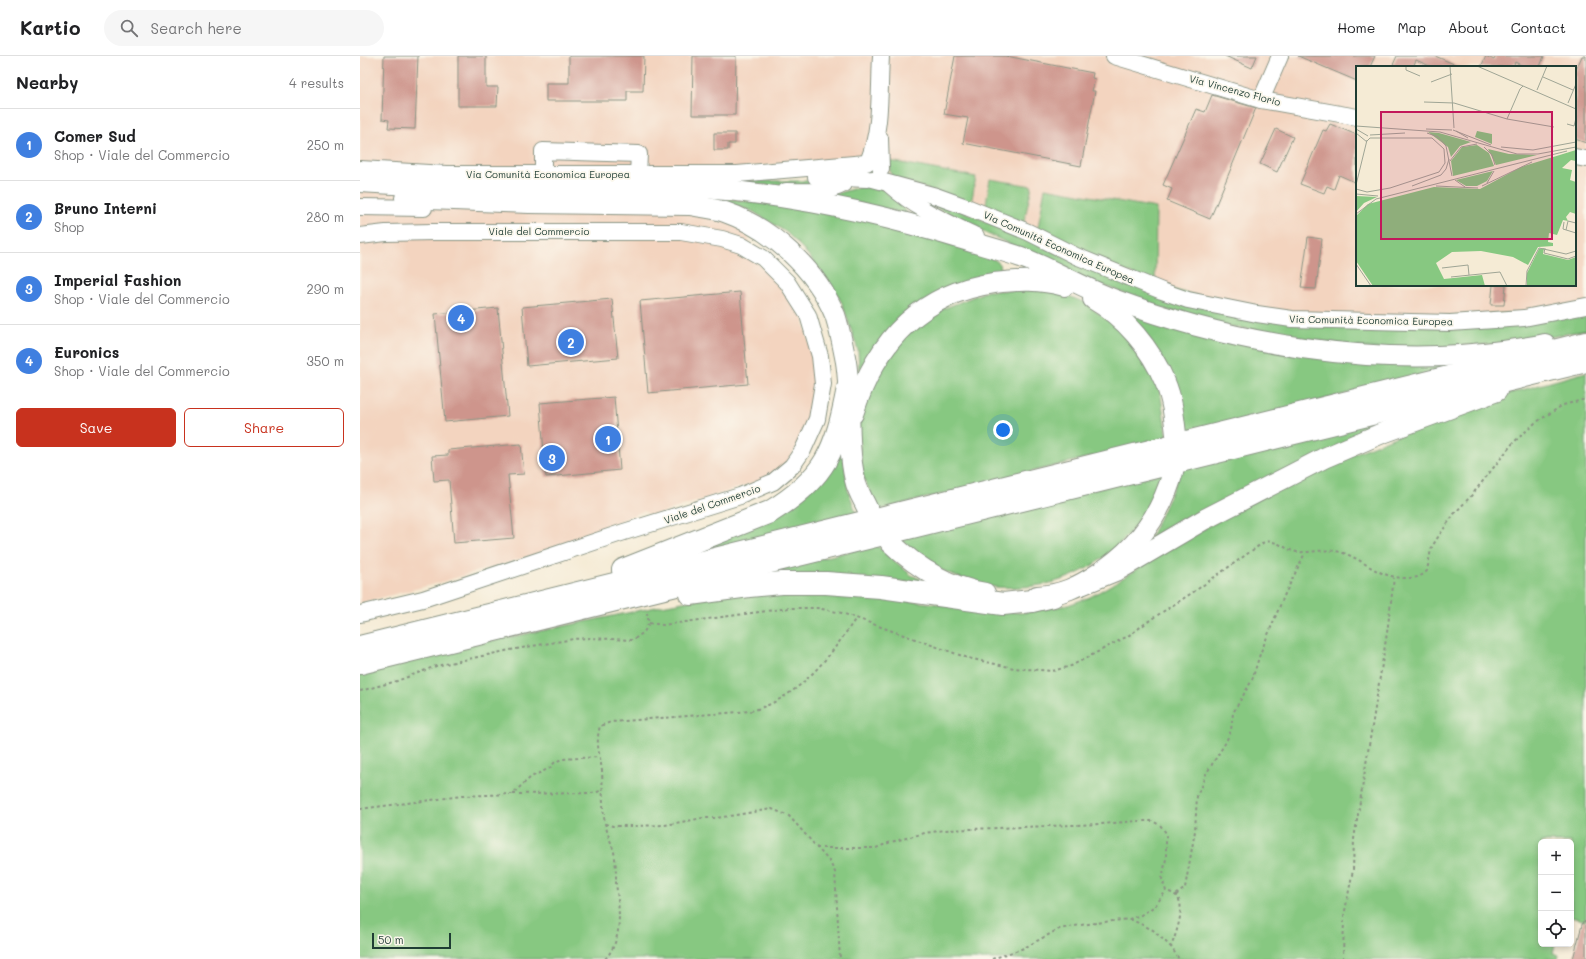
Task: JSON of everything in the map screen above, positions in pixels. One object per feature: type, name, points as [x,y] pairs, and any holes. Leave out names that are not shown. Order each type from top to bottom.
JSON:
[{"type":"highway","points":[[360,647],[1586,343]]},
{"type":"highway","points":[[360,663],[1586,361]]},
{"type":"highway","points":[[444,626],[492,609],[607,576],[770,512],[789,500],[805,486],[817,474],[828,457],[835,443],[842,422],[848,388]]},
{"type":"highway","points":[[473,634],[536,627],[638,603],[684,595],[782,583],[826,583],[881,587],[1003,604],[1032,601],[1053,596]]},
{"type":"main road","points":[[360,182],[410,185],[694,187],[738,182],[783,197],[876,215],[913,224],[1021,257],[1111,299]]},
{"type":"main road","points":[[360,196],[529,203],[689,205],[725,212],[767,233],[794,255],[806,269],[826,298],[840,329],[846,363],[850,452],[855,481],[868,510]]},
{"type":"main road","points":[[1039,266],[1075,290],[1099,302],[1126,325],[1153,358],[1166,383],[1170,395],[1176,434]]},
{"type":"main road","points":[[849,428],[859,394],[876,360],[888,343],[902,328],[923,310],[947,297],[972,287],[986,284],[1030,280],[1048,281],[1075,290],[1111,299],[1165,317],[1228,333],[1286,346],[1375,355],[1436,357],[1484,353],[1538,346],[1586,335]]},
{"type":"main road","points":[[890,542],[922,569],[956,586],[993,595],[1023,597],[1053,596],[1120,569],[1205,519],[1324,458],[1380,434],[1500,390],[1586,368]]},
{"type":"main road","points":[[1081,585],[1114,563],[1140,538],[1160,507],[1170,484],[1172,472]]},
{"type":"street","points":[[738,182],[816,192],[836,188],[866,174],[873,151],[878,125],[881,56]]},
{"type":"street","name":"Via Vincenzo Florio","points":[[1114,56],[1261,100],[1356,117]]},
{"type":"street","points":[[1261,100],[1280,56]]},
{"type":"street","points":[[543,174],[543,151],[639,154],[638,167]]},
{"type":"street","points":[[1576,157],[1586,159]]},
{"type":"street","name":"Via Comunità Economica Europea","points":[[360,169],[446,174],[543,174],[638,167],[738,182]]},
{"type":"street","points":[[738,182],[866,174],[930,214],[1021,257]]},
{"type":"street","name":"Via Comunità Economica Europea","points":[[866,174],[970,208],[1021,229],[1076,256],[1162,291],[1188,300],[1257,314],[1292,319],[1450,323],[1524,318],[1586,306]]},
{"type":"street","points":[[930,214],[928,205],[929,200],[936,196]]},
{"type":"street","points":[[360,206],[476,209],[529,203]]},
{"type":"street","points":[[360,231],[386,233]]},
{"type":"street","name":"Viale del Commercio","points":[[360,614],[423,599],[624,532],[740,496],[773,482],[792,466],[803,450],[817,419],[823,384],[820,356],[808,315],[787,282],[763,258],[742,245],[722,239],[681,232],[497,231],[386,233]]},
{"type":"street","points":[[360,236],[386,233]]},
{"type":"path","points":[[649,623],[663,625],[789,608],[817,608],[842,613],[968,658],[1014,668],[1052,671],[1071,666],[1128,636],[1264,542],[1274,542],[1290,551],[1305,553],[1338,551],[1348,554],[1383,575],[1394,578],[1418,578],[1427,571],[1431,549],[1454,514],[1471,496],[1513,443],[1535,424],[1563,405],[1586,399]]},
{"type":"path","points":[[1176,895],[1185,888],[1195,831],[1197,796],[1210,767],[1226,742],[1231,730],[1233,713],[1252,680],[1260,654],[1284,596],[1305,553]]},
{"type":"path","points":[[1343,959],[1344,916],[1353,870],[1354,839],[1388,633],[1394,578]]},
{"type":"path","points":[[360,691],[397,681],[436,666],[510,650],[573,639],[590,638],[633,640],[644,632],[649,623],[647,613]]},
{"type":"path","points":[[604,959],[608,956],[616,938],[619,926],[614,853],[605,824],[601,791],[602,770],[599,757],[598,734],[600,726],[611,722],[751,711],[764,708],[796,690],[818,669],[839,643],[856,618]]},
{"type":"path","points":[[512,794],[531,777],[550,768],[555,762],[562,759],[599,757]]},
{"type":"path","points":[[360,809],[462,796],[585,793],[601,791]]},
{"type":"path","points":[[605,824],[613,826],[666,825],[704,818],[717,818],[772,809],[790,816],[816,848],[829,861],[835,872],[840,959]]},
{"type":"path","points":[[816,848],[876,848],[891,842],[924,833],[945,830],[1152,821],[1160,825],[1166,833],[1166,859],[1162,879],[1166,891],[1176,895],[1180,903],[1179,924],[1171,948]]},
{"type":"path","points":[[992,959],[1024,948],[1059,929],[1129,919],[1148,912],[1155,906],[1166,891]]},
{"type":"path","points":[[1129,919],[1152,930],[1171,948],[1179,959]]},
{"type":"shaded area","points":[[360,56],[1586,56],[1586,310],[1481,325],[1198,306],[936,199],[858,158],[745,167],[750,256],[774,277],[803,318],[816,370],[812,409],[801,440],[788,461],[775,474],[750,484],[652,516],[644,511],[533,555],[435,584],[360,603]]},
{"type":"green space","points":[[890,161],[976,177],[971,204],[892,177],[890,172]]},
{"type":"green space","points":[[990,179],[1032,186],[1023,226],[985,210]]},
{"type":"green space","points":[[732,181],[834,181],[834,184],[781,187]]},
{"type":"green space","points":[[871,184],[884,190],[908,213],[831,197],[831,195]]},
{"type":"green space","points":[[1045,188],[1156,208],[1155,284],[1037,233]]},
{"type":"green space","points":[[696,194],[866,218],[976,252],[995,260],[1000,264],[1001,269],[869,355],[859,371],[858,350],[842,303],[828,280],[804,250],[786,232],[752,211]]},
{"type":"green space","points":[[936,199],[1093,269],[1301,322],[1586,310],[1586,330],[1520,343],[1376,350],[1193,320],[1053,266],[937,208],[933,204],[933,201]]},
{"type":"green space","points":[[1050,289],[1084,302],[1129,337],[1160,390],[1167,438],[878,510],[863,477],[858,430],[862,406],[896,345],[931,314],[987,291]]},
{"type":"green space","points":[[1135,313],[1179,328],[1483,359],[1185,435],[1129,318]]},
{"type":"green space","points":[[1586,372],[1586,921],[1574,918],[1574,839],[1538,839],[1538,947],[1554,947],[1553,953],[1559,955],[1558,959],[360,959],[360,671],[467,645],[743,591],[817,591],[1021,613],[1068,605],[1090,597],[1176,544],[1304,474],[1486,400]]},
{"type":"green space","points":[[1451,400],[1154,542],[1150,539],[1182,468]]},
{"type":"green space","points":[[842,445],[848,490],[857,515],[677,561],[774,515]]},
{"type":"green space","points":[[1162,473],[1153,496],[1141,517],[1127,536],[1110,552],[1091,566],[1070,577],[1047,584],[1006,588],[974,582],[952,575],[937,568],[917,554],[899,538]]},
{"type":"green space","points":[[876,545],[911,575],[927,582],[718,583]]},
{"type":"building","points":[[384,56],[418,56],[415,129],[388,128],[389,120],[382,119]]},
{"type":"building","points":[[458,56],[486,56],[486,87],[498,87],[497,106],[458,106]]},
{"type":"building","points":[[569,56],[644,56],[643,91],[627,91],[627,101],[546,101],[546,83],[569,83]]},
{"type":"building","points":[[693,56],[736,56],[735,115],[692,115]]},
{"type":"building","points":[[955,56],[1006,56],[1093,73],[1092,78],[1095,79],[1092,91],[1095,91],[1081,166],[963,143],[968,118],[944,114]]},
{"type":"building","points":[[1225,56],[1257,56],[1252,68]]},
{"type":"building","points":[[1298,56],[1375,56],[1370,66],[1356,66],[1356,81]]},
{"type":"building","points":[[1397,56],[1435,56],[1459,66],[1430,66],[1416,60],[1413,66],[1392,66]]},
{"type":"building","points":[[1486,56],[1494,60],[1496,56],[1544,56],[1540,66],[1523,66],[1515,62],[1513,66],[1481,66]]},
{"type":"building","points":[[1582,56],[1586,56],[1586,143],[1576,139],[1576,70]]},
{"type":"building","points":[[1212,95],[1256,108],[1210,219],[1167,201],[1172,189],[1163,185],[1196,109],[1205,112]]},
{"type":"building","points":[[1330,124],[1356,135],[1356,183],[1339,175],[1334,189],[1327,186],[1324,193],[1300,184],[1323,130],[1326,131]]},
{"type":"building","points":[[1276,129],[1293,137],[1277,172],[1260,164]]},
{"type":"building","points":[[714,133],[735,133],[735,144],[728,144],[728,150],[714,150]]},
{"type":"building","points":[[1308,237],[1322,239],[1316,289],[1301,288]]},
{"type":"building","points":[[1493,286],[1506,286],[1504,305],[1491,305]]},
{"type":"building","points":[[740,292],[748,384],[648,393],[640,301]]},
{"type":"building","points":[[612,299],[618,358],[527,366],[522,307]]},
{"type":"building","points":[[498,308],[508,416],[445,422],[435,314]]},
{"type":"building","points":[[614,397],[620,470],[546,477],[540,403]]},
{"type":"building","points":[[521,444],[524,474],[508,475],[514,538],[454,543],[449,480],[434,481],[432,456],[448,455],[448,450]]},
{"type":"building","points":[[1583,921],[1586,922],[1586,959],[1573,959]]},
{"type":"place","name":"Euronics","points":[[461,318]]},
{"type":"place","name":"Bruno Interni","points":[[571,342]]},
{"type":"place","name":"Comer Sud","points":[[608,439]]},
{"type":"place","name":"Imperial Fashion","points":[[552,458]]}]
